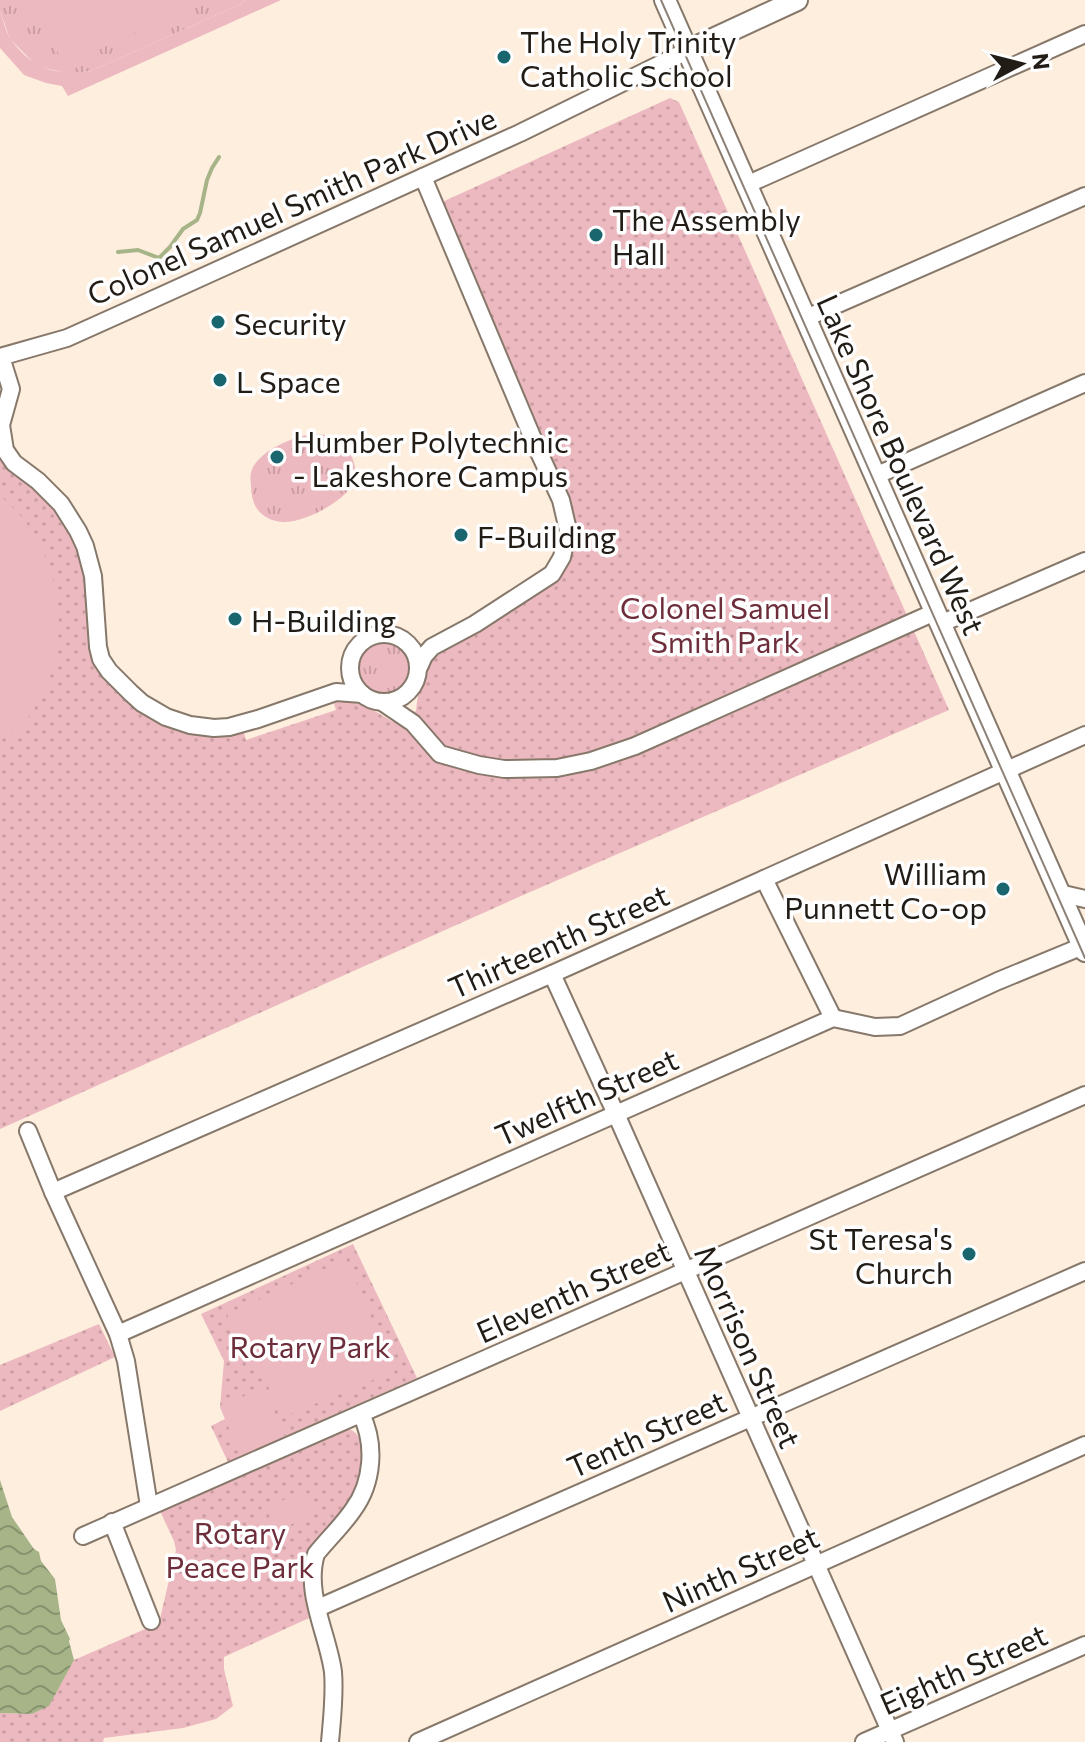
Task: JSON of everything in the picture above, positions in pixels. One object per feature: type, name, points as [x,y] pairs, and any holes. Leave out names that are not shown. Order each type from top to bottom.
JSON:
[{"type":"main road","name":"Lake Shore Boulevard West","points":[[665,0],[1083,943]]},
{"type":"main road","points":[[687,51],[797,0]]},
{"type":"street","points":[[746,185],[1085,34]]},
{"type":"street","name":"Colonel Samuel Smith Park Drive","points":[[1,357],[67,338],[520,133],[687,51]]},
{"type":"street","points":[[419,667],[417,656],[402,638],[380,633],[369,636],[353,652],[350,675],[355,686],[371,700],[393,701],[404,696],[412,689],[424,656],[432,647],[475,624],[552,574],[562,557],[568,530],[561,500],[423,177]]},
{"type":"street","points":[[806,318],[1085,196]]},
{"type":"street","points":[[1,357],[11,389],[1,425],[3,443],[14,463],[61,504],[78,531],[93,576],[101,659],[131,693],[154,711],[178,722],[214,728],[258,719],[336,692],[362,694]]},
{"type":"street","points":[[875,476],[1085,383]]},
{"type":"street","points":[[382,702],[413,723],[440,754],[479,765],[522,770],[557,768],[591,761],[635,746],[938,618],[1085,561]]},
{"type":"street","points":[[411,646],[432,647]]},
{"type":"street","points":[[336,692],[350,675]]},
{"type":"street","points":[[412,689],[413,723]]},
{"type":"street","name":"Thirteenth Street","points":[[53,1192],[552,974],[1085,735]]},
{"type":"street","points":[[764,879],[833,1018],[875,1027],[900,1026],[1083,943]]},
{"type":"street","points":[[1059,893],[1085,899]]},
{"type":"street","name":"Morrison Street","points":[[552,974],[892,1736]]},
{"type":"street","name":"Twelfth Street","points":[[118,1334],[833,1018]]},
{"type":"street","name":"Eleventh Street","points":[[83,1536],[1085,1095]]},
{"type":"street","points":[[28,1131],[118,1334],[126,1361],[149,1506]]},
{"type":"street","name":"Tenth Street","points":[[318,1608],[1085,1271]]},
{"type":"street","points":[[330,1742],[333,1673],[315,1596],[313,1573],[316,1554],[355,1508],[368,1477],[369,1438],[361,1414]]},
{"type":"street","name":"Ninth Street","points":[[418,1742],[1085,1445]]},
{"type":"street","points":[[112,1522],[151,1621]]},
{"type":"street","name":"Eighth Street","points":[[864,1742],[892,1736],[1085,1645]]},
{"type":"green space","points":[[0,0],[244,0],[91,71],[70,74],[37,66],[10,39],[0,11]]},
{"type":"green space","points":[[34,0],[206,0],[64,66]]},
{"type":"green space","points":[[244,0],[281,0],[68,96],[62,86],[24,75],[0,48],[0,11],[12,41],[37,64],[57,71],[91,71]]},
{"type":"green space","name":"Colonel Samuel Smith Park","points":[[670,98],[679,102],[949,710],[521,896],[0,1129],[0,451],[57,509],[75,542],[86,574],[91,649],[165,724],[194,731],[243,730],[246,740],[336,710],[333,700],[357,703],[393,722],[416,711],[425,671],[432,659],[548,586],[557,578],[571,549],[440,203]]},
{"type":"green space","points":[[311,434],[329,436],[347,449],[354,463],[352,485],[340,499],[311,515],[283,522],[268,518],[258,511],[253,499],[250,478],[253,467],[279,445]]},
{"type":"green space","points":[[0,496],[20,515],[36,538],[48,563],[59,617],[51,672],[41,697],[19,728],[0,740]]},
{"type":"green space","points":[[385,641],[404,649],[412,668],[404,687],[385,695],[366,687],[358,668],[366,649]]},
{"type":"green space","name":"Rotary Park","points":[[353,1244],[417,1378],[228,1462],[211,1426],[225,1419],[220,1407],[224,1361],[201,1314]]},
{"type":"green space","points":[[346,1259],[395,1371],[283,1417],[256,1362],[249,1361],[227,1322],[228,1314]]},
{"type":"green space","points":[[99,1324],[115,1357],[0,1411],[0,1365]]},
{"type":"green space","points":[[264,1387],[285,1437],[241,1456],[220,1407]]},
{"type":"green space","name":"Rotary Peace Park","points":[[349,1429],[360,1439],[362,1468],[352,1496],[326,1528],[310,1555],[306,1555],[304,1585],[309,1618],[224,1657],[233,1706],[216,1719],[183,1728],[104,1738],[103,1742],[0,1742],[0,1713],[32,1714],[48,1706],[74,1660],[159,1623],[176,1550],[160,1511]]},
{"type":"green space","points":[[309,1493],[317,1513],[276,1531],[267,1511],[264,1513],[272,1531],[263,1535],[254,1513]]},
{"type":"water","points":[[0,1480],[12,1517],[55,1579],[61,1620],[70,1639],[74,1660],[49,1706],[32,1714],[0,1713]]},
{"type":"waterway","points":[[118,252],[138,250],[159,258],[183,229],[197,220],[207,180],[219,157]]},
{"type":"tram line","points":[[661,0],[1085,958]]},
{"type":"place","name":"The Holy Trinity Catholic School","points":[[504,57]]},
{"type":"place","name":"The Assembly Hall","points":[[596,235]]},
{"type":"place","name":"Security","points":[[218,322]]},
{"type":"place","name":"L Space","points":[[220,380]]},
{"type":"place","name":"Humber Polytechnic - Lakeshore Campus","points":[[277,457]]},
{"type":"place","name":"F-Building","points":[[461,535]]},
{"type":"place","name":"H-Building","points":[[235,619]]},
{"type":"place","name":"William Punnett Co-op","points":[[1003,889]]},
{"type":"place","name":"St Teresa's Church","points":[[969,1254]]}]
